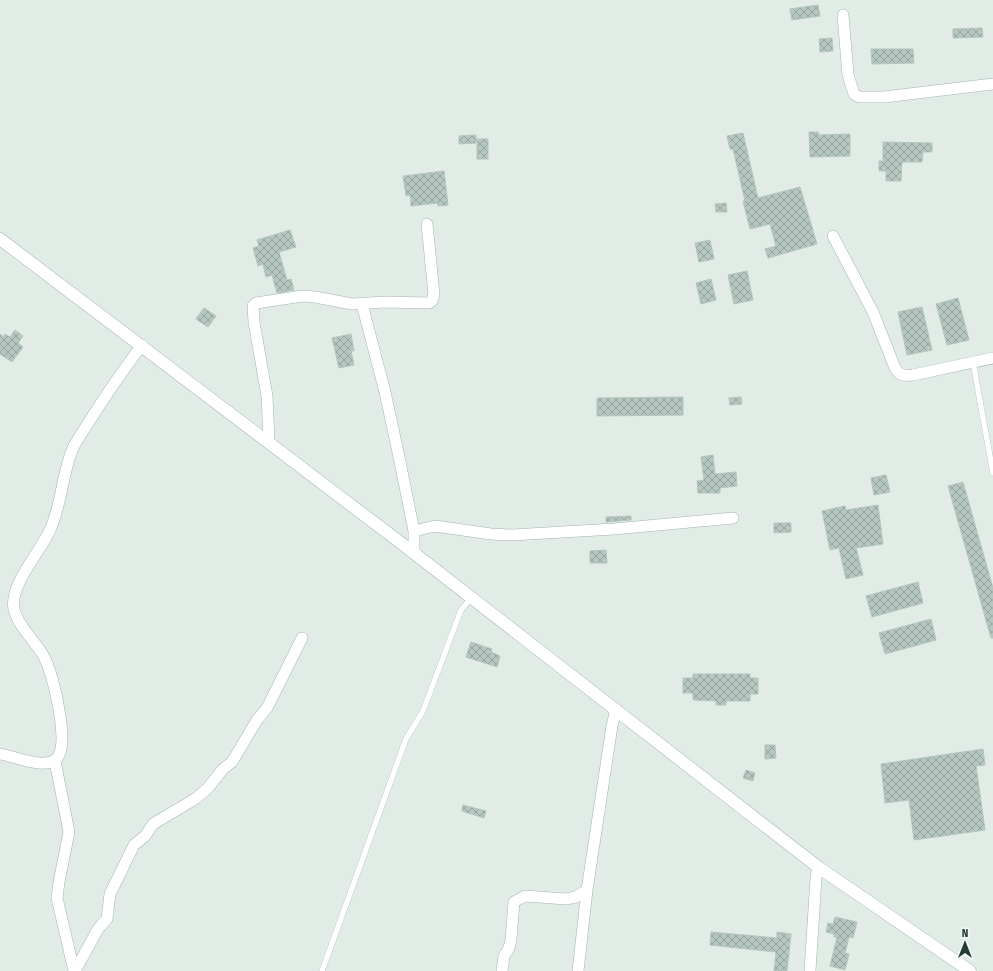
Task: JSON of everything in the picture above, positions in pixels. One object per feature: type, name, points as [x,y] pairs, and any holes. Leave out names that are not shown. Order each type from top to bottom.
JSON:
[{"type":"street","points":[[842,15],[848,75],[854,94],[859,97],[884,97],[993,84]]},
{"type":"street","points":[[269,441],[267,396],[254,322],[253,306],[256,304],[303,296],[343,303],[429,303],[432,301],[434,294],[427,224]]},
{"type":"street","points":[[833,236],[873,312],[895,368],[899,374],[905,376],[914,375],[993,358]]},
{"type":"street","points":[[0,239],[269,441],[818,867],[970,971]]},
{"type":"street","points":[[362,304],[385,392],[414,531],[414,553]]},
{"type":"street","points":[[0,754],[46,764],[55,761],[59,755],[62,741],[50,672],[43,656],[18,618],[14,608],[14,600],[24,572],[42,546],[51,528],[57,512],[72,449],[111,386],[142,345]]},
{"type":"street","points":[[414,531],[435,526],[491,534],[512,535],[614,529],[733,518]]},
{"type":"street","points":[[75,971],[98,929],[107,919],[110,894],[134,845],[145,836],[153,824],[195,799],[207,789],[223,769],[232,762],[257,720],[267,708],[302,638]]},
{"type":"street","points":[[578,971],[587,890],[612,726],[616,710]]},
{"type":"street","points":[[55,761],[69,832],[58,882],[57,898],[75,971]]},
{"type":"street","points":[[810,971],[818,867]]},
{"type":"street","points":[[502,971],[504,956],[509,948],[511,940],[514,902],[525,896],[571,898],[576,897],[587,890]]},
{"type":"lane","points":[[972,362],[993,473]]},
{"type":"lane","points":[[322,971],[406,739],[423,711],[461,610],[471,598]]},
{"type":"building","points":[[818,5],[820,16],[792,20],[790,9]]},
{"type":"building","points":[[982,28],[983,37],[953,38],[953,29]]},
{"type":"building","points":[[832,38],[833,51],[820,52],[819,39]]},
{"type":"building","points":[[871,49],[913,49],[914,63],[872,64]]},
{"type":"building","points":[[809,132],[818,132],[819,135],[850,134],[850,156],[810,157]]},
{"type":"building","points":[[743,133],[758,198],[800,187],[817,244],[768,258],[765,249],[776,246],[770,224],[750,229],[733,149],[730,149],[727,136]]},
{"type":"building","points":[[476,135],[476,143],[459,144],[459,136]]},
{"type":"building","points":[[477,139],[488,139],[488,159],[477,159]]},
{"type":"building","points":[[883,142],[932,143],[932,152],[923,152],[922,162],[902,162],[901,181],[886,181],[886,171],[879,171],[879,161],[883,161]]},
{"type":"building","points":[[444,171],[448,205],[438,206],[437,203],[411,206],[410,195],[406,196],[403,176]]},
{"type":"building","points":[[726,203],[727,212],[716,212],[715,204]]},
{"type":"building","points":[[290,230],[296,247],[279,252],[287,280],[291,279],[294,290],[277,293],[272,275],[266,277],[263,264],[258,266],[253,248],[259,246],[257,240]]},
{"type":"building","points":[[710,240],[714,259],[699,262],[695,243]]},
{"type":"building","points":[[747,271],[753,300],[734,304],[728,275]]},
{"type":"building","points":[[711,279],[716,300],[701,304],[696,283]]},
{"type":"building","points":[[958,298],[969,340],[947,345],[936,304]]},
{"type":"building","points":[[922,307],[932,350],[907,355],[898,312]]},
{"type":"building","points":[[204,308],[216,316],[208,327],[196,319]]},
{"type":"building","points":[[15,330],[23,336],[18,343],[23,347],[12,362],[0,354],[0,334],[4,337],[5,334],[10,337]]},
{"type":"building","points":[[351,334],[354,351],[351,351],[354,365],[339,368],[332,338]]},
{"type":"building","points":[[683,397],[683,415],[597,416],[597,398]]},
{"type":"building","points":[[741,397],[742,404],[730,405],[729,398]]},
{"type":"building","points":[[713,455],[715,474],[736,472],[737,486],[720,488],[720,493],[698,493],[697,481],[704,480],[701,457]]},
{"type":"building","points":[[886,475],[890,492],[874,495],[871,478]]},
{"type":"building","points":[[963,482],[993,588],[993,638],[991,638],[948,486]]},
{"type":"building","points":[[878,505],[883,544],[856,548],[863,575],[846,579],[839,548],[830,550],[822,511],[845,506],[846,510]]},
{"type":"building","points":[[631,516],[631,520],[606,522],[606,517]]},
{"type":"building","points":[[774,523],[791,523],[791,532],[774,533]]},
{"type":"building","points":[[606,550],[607,563],[590,563],[590,551]]},
{"type":"building","points":[[918,582],[923,603],[872,617],[866,596]]},
{"type":"building","points":[[931,619],[936,640],[885,654],[879,633]]},
{"type":"building","points":[[471,642],[492,649],[491,652],[500,656],[497,667],[466,657]]},
{"type":"building","points":[[693,674],[750,674],[750,678],[758,678],[758,694],[750,694],[750,701],[726,701],[726,705],[716,705],[716,701],[693,700],[693,693],[683,693],[683,678],[693,678]]},
{"type":"building","points":[[765,745],[775,745],[776,758],[765,759]]},
{"type":"building","points":[[983,749],[985,765],[976,766],[985,830],[914,840],[909,800],[885,803],[881,764]]},
{"type":"building","points":[[746,770],[755,773],[753,781],[743,778]]},
{"type":"building","points":[[463,805],[486,811],[484,818],[462,811]]},
{"type":"building","points":[[835,917],[857,922],[853,938],[849,937],[845,953],[849,954],[845,970],[830,966],[837,937],[834,937],[834,934],[826,932],[828,923],[833,924]]},
{"type":"building","points":[[711,932],[777,938],[777,932],[791,934],[787,971],[774,971],[776,952],[710,945]]}]
